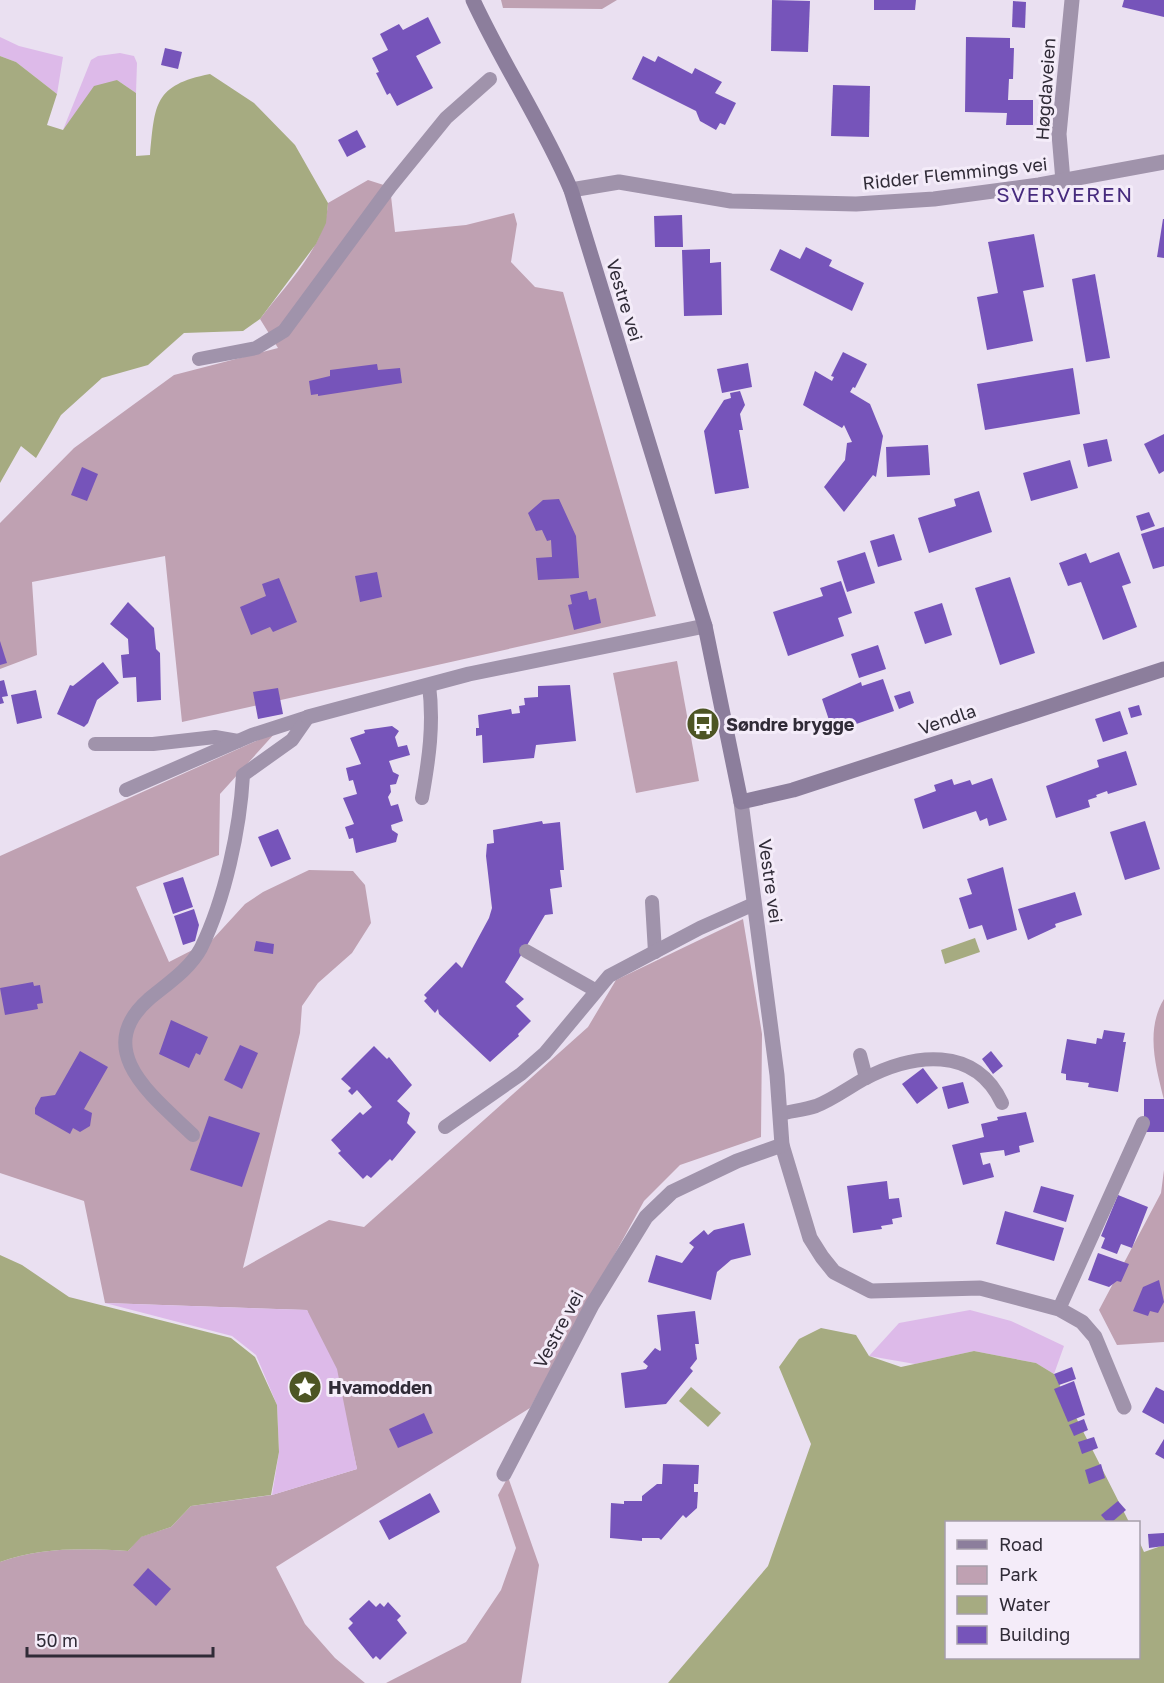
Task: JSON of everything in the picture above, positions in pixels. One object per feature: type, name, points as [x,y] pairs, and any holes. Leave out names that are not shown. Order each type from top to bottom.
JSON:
[{"type":"street","name":"Vestre vei","points":[[473,0],[488,33],[555,154],[571,190],[705,626],[741,802],[777,1075],[782,1145],[810,1238],[834,1272],[851,1283],[871,1291],[980,1288],[1059,1309],[1082,1323],[1095,1337],[1124,1407]]},
{"type":"street","name":"Høgdaveien","points":[[1063,181],[1059,134],[1072,0]]},
{"type":"street","name":"Ridder Flemmings vei","points":[[571,190],[619,182],[731,201],[856,204],[934,199],[1063,181],[1164,162]]},
{"type":"street","points":[[308,717],[429,685],[705,626]]},
{"type":"street","name":"Vendla","points":[[741,802],[803,787],[1164,669]]},
{"type":"street","name":"Vestre vei","points":[[504,1474],[592,1305],[646,1217],[672,1192],[782,1145]]},
{"type":"lane","points":[[199,358],[256,348],[284,331],[384,196],[446,118],[490,79]]},
{"type":"lane","points":[[422,798],[430,753],[433,717],[429,685]]},
{"type":"lane","points":[[126,790],[238,741],[308,717]]},
{"type":"lane","points":[[193,1135],[145,1089],[124,1054],[128,1026],[146,1002],[187,967],[200,949],[213,916],[236,837],[243,775],[292,740],[308,717]]},
{"type":"lane","points":[[95,744],[153,744],[215,737],[238,741]]},
{"type":"lane","points":[[652,902],[655,951]]},
{"type":"lane","points":[[445,1127],[521,1074],[545,1053],[568,1029],[595,990],[609,976],[655,951],[754,904]]},
{"type":"lane","points":[[526,951],[595,990]]},
{"type":"lane","points":[[860,1055],[866,1078]]},
{"type":"lane","points":[[780,1114],[816,1106],[866,1078],[924,1059],[952,1061],[976,1069],[995,1089],[1002,1103]]},
{"type":"lane","points":[[1059,1309],[1143,1123]]},
{"type":"green space","points":[[501,0],[617,0],[602,9],[503,8]]},
{"type":"green space","points":[[368,180],[390,187],[395,232],[466,225],[514,213],[517,224],[511,262],[535,287],[563,292],[656,616],[182,722],[165,556],[32,582],[37,655],[0,669],[0,523],[74,448],[174,375],[278,348],[260,319],[303,265],[312,250],[320,235],[328,203]]},
{"type":"green space","points":[[677,661],[699,781],[636,793],[613,673]]},
{"type":"green space","points":[[276,732],[220,794],[219,855],[136,887],[169,962],[212,940],[245,904],[263,892],[309,870],[353,871],[365,885],[371,923],[352,953],[318,983],[302,1006],[300,1033],[243,1268],[329,1220],[364,1227],[588,1027],[616,980],[743,919],[762,1034],[761,1137],[680,1165],[644,1201],[530,1408],[276,1567],[305,1624],[335,1658],[365,1683],[0,1683],[0,1562],[47,1551],[96,1549],[128,1551],[140,1537],[171,1527],[191,1506],[272,1495],[357,1469],[349,1433],[307,1310],[105,1303],[84,1201],[0,1173],[0,856]]},
{"type":"green space","points":[[1164,999],[1164,1100],[1155,1062],[1154,1036],[1158,1011]]},
{"type":"green space","points":[[1164,1170],[1164,1342],[1117,1345],[1099,1310],[1161,1193]]},
{"type":"green space","points":[[508,1477],[539,1565],[521,1683],[386,1683],[466,1642],[501,1590],[516,1548],[498,1495]]},
{"type":"sand","points":[[0,37],[19,46],[63,57],[57,94],[16,62],[0,56]]},
{"type":"sand","points":[[120,53],[134,56],[137,63],[136,93],[117,80],[63,130],[91,60],[98,56]]},
{"type":"sand","name":"Hvamodden","points":[[105,1303],[307,1310],[337,1369],[357,1469],[272,1495],[279,1452],[277,1405],[256,1355],[232,1336]]},
{"type":"sand","points":[[970,1310],[1011,1321],[1064,1346],[1054,1374],[1036,1363],[974,1351],[915,1364],[869,1356],[899,1323]]},
{"type":"water","points":[[0,56],[16,62],[57,94],[47,125],[63,130],[94,86],[117,80],[136,93],[136,156],[150,155],[156,110],[168,91],[178,84],[210,74],[254,103],[295,145],[328,203],[326,223],[316,244],[260,319],[243,331],[184,333],[148,365],[102,378],[61,415],[36,458],[21,446],[0,483]]},
{"type":"water","points":[[975,938],[980,952],[945,964],[941,950]]},
{"type":"water","points":[[0,1255],[22,1265],[69,1297],[231,1338],[255,1357],[277,1405],[279,1452],[271,1495],[191,1506],[171,1527],[141,1537],[128,1551],[80,1549],[47,1551],[0,1562]]},
{"type":"water","points":[[821,1328],[856,1335],[869,1356],[901,1367],[974,1351],[1036,1363],[1054,1374],[1128,1521],[945,1521],[945,1659],[1140,1659],[1140,1543],[1144,1552],[1164,1545],[1164,1683],[668,1683],[768,1566],[811,1444],[779,1367],[799,1339]]},
{"type":"water","points":[[691,1387],[721,1413],[708,1427],[679,1401]]},
{"type":"building","points":[[772,0],[810,1],[808,52],[771,51]]},
{"type":"building","points":[[874,0],[916,0],[915,10],[874,10]]},
{"type":"building","points":[[1124,0],[1164,0],[1164,17],[1122,7]]},
{"type":"building","points":[[1013,1],[1026,2],[1025,28],[1012,27]]},
{"type":"building","points":[[428,17],[441,43],[416,56],[433,88],[397,106],[390,93],[387,95],[376,73],[379,72],[372,58],[388,50],[380,34],[399,24],[403,30]]},
{"type":"building","points":[[966,37],[1010,38],[1010,48],[1014,48],[1013,79],[1009,79],[1008,100],[1033,100],[1033,125],[1006,125],[1007,113],[965,112]]},
{"type":"building","points":[[165,48],[182,52],[178,69],[161,65]]},
{"type":"building","points":[[643,56],[655,62],[658,56],[692,74],[695,68],[722,82],[715,93],[736,103],[725,125],[720,123],[716,130],[700,121],[696,111],[632,79]]},
{"type":"building","points":[[833,85],[870,86],[869,137],[831,136]]},
{"type":"building","points":[[357,130],[366,147],[347,157],[338,140]]},
{"type":"building","points":[[682,215],[683,247],[655,247],[654,216]]},
{"type":"building","points":[[1164,219],[1164,258],[1157,257]]},
{"type":"building","points":[[1034,234],[1044,287],[1023,291],[1033,341],[987,350],[977,297],[998,293],[988,242]]},
{"type":"building","points":[[806,247],[832,260],[829,266],[864,283],[852,311],[770,270],[780,249],[800,259]]},
{"type":"building","points":[[710,249],[710,263],[721,262],[722,315],[684,316],[682,250]]},
{"type":"building","points":[[1095,274],[1110,358],[1086,362],[1072,279]]},
{"type":"building","points":[[843,352],[867,364],[855,388],[853,387],[850,392],[870,404],[883,436],[876,477],[873,475],[844,512],[824,487],[845,460],[847,443],[852,442],[844,425],[842,428],[803,405],[815,371],[832,381],[834,377],[831,376]]},
{"type":"building","points":[[748,363],[752,387],[722,393],[717,369]]},
{"type":"building","points":[[377,364],[378,370],[400,368],[402,383],[318,396],[318,394],[311,395],[309,381],[330,376],[330,370]]},
{"type":"building","points":[[1073,368],[1080,414],[985,430],[977,384]]},
{"type":"building","points":[[740,391],[745,405],[740,414],[743,430],[739,430],[749,488],[715,494],[704,431],[724,400],[731,398],[730,393]]},
{"type":"building","points":[[1164,434],[1164,471],[1159,474],[1144,444]]},
{"type":"building","points":[[1107,439],[1112,461],[1088,467],[1083,444]]},
{"type":"building","points":[[928,445],[930,475],[887,477],[886,447]]},
{"type":"building","points":[[1070,460],[1078,488],[1031,501],[1023,473]]},
{"type":"building","points":[[82,467],[98,474],[87,501],[71,495]]},
{"type":"building","points":[[979,491],[992,532],[929,553],[918,518],[956,506],[954,499]]},
{"type":"building","points":[[559,499],[576,536],[579,578],[538,580],[536,558],[552,557],[551,540],[547,541],[542,530],[536,531],[528,513],[543,500]]},
{"type":"building","points":[[1149,512],[1155,526],[1141,531],[1136,516]]},
{"type":"building","points":[[1164,527],[1164,566],[1153,569],[1141,534]]},
{"type":"building","points":[[894,534],[902,560],[878,567],[870,541]]},
{"type":"building","points":[[865,552],[875,583],[847,592],[837,561]]},
{"type":"building","points":[[1119,552],[1131,583],[1122,586],[1137,627],[1103,640],[1081,582],[1068,586],[1059,563],[1086,553],[1090,563]]},
{"type":"building","points":[[377,572],[382,597],[360,602],[355,576]]},
{"type":"building","points":[[1010,577],[1035,653],[1000,665],[975,588]]},
{"type":"building","points":[[279,578],[297,622],[273,632],[270,627],[251,635],[240,607],[266,596],[262,584]]},
{"type":"building","points":[[841,581],[852,613],[838,618],[844,636],[788,656],[773,612],[823,596],[820,588]]},
{"type":"building","points":[[587,591],[589,600],[596,598],[601,623],[574,630],[568,605],[572,604],[570,595]]},
{"type":"building","points":[[128,602],[154,628],[156,649],[160,653],[161,700],[137,702],[136,677],[123,678],[121,655],[129,654],[128,639],[110,624]]},
{"type":"building","points":[[942,603],[952,635],[925,644],[914,612]]},
{"type":"building","points":[[0,641],[7,663],[0,665]]},
{"type":"building","points":[[878,645],[886,669],[859,678],[851,654]]},
{"type":"building","points":[[103,662],[119,683],[97,700],[88,723],[84,727],[57,714],[70,685],[73,686]]},
{"type":"building","points":[[883,679],[894,711],[833,732],[822,699],[861,682],[862,686]]},
{"type":"building","points":[[4,680],[8,696],[2,697],[4,703],[0,704],[0,681]]},
{"type":"building","points":[[570,685],[576,741],[536,745],[534,758],[483,763],[482,735],[476,736],[476,728],[479,728],[478,715],[511,709],[512,714],[520,713],[519,706],[525,705],[524,698],[538,697],[538,686]]},
{"type":"building","points":[[278,688],[283,714],[258,719],[253,692]]},
{"type":"building","points":[[36,690],[42,718],[17,724],[11,695]]},
{"type":"building","points":[[910,691],[914,703],[899,709],[894,696]]},
{"type":"building","points":[[1139,705],[1142,715],[1131,718],[1128,708]]},
{"type":"building","points":[[1120,711],[1128,734],[1103,742],[1095,719]]},
{"type":"building","points":[[392,726],[399,731],[395,737],[398,747],[407,745],[410,755],[389,761],[393,772],[399,775],[396,784],[390,785],[391,792],[388,797],[391,806],[398,804],[403,821],[391,825],[392,830],[398,834],[396,842],[356,853],[353,838],[349,839],[345,827],[354,824],[343,798],[357,794],[353,780],[349,781],[346,768],[361,764],[350,738],[365,733],[364,730]]},
{"type":"building","points":[[1126,751],[1137,785],[1108,794],[1107,791],[1096,795],[1097,797],[1088,800],[1090,807],[1056,818],[1046,786],[1099,767],[1097,760]]},
{"type":"building","points":[[992,778],[1007,820],[989,826],[987,818],[980,821],[976,811],[923,829],[914,799],[936,791],[934,785],[952,779],[954,785],[970,780],[972,785]]},
{"type":"building","points":[[542,821],[543,824],[560,822],[564,870],[560,870],[562,887],[550,889],[553,914],[545,915],[505,982],[524,999],[516,1006],[531,1021],[518,1034],[519,1036],[490,1062],[439,1014],[438,1009],[435,1013],[424,1001],[427,998],[424,995],[456,962],[462,968],[489,918],[492,908],[486,856],[487,844],[494,843],[493,830]]},
{"type":"building","points":[[1145,821],[1160,869],[1125,880],[1110,832]]},
{"type":"building","points":[[278,829],[291,859],[271,867],[258,837]]},
{"type":"building","points":[[1003,867],[1017,930],[987,940],[982,925],[969,929],[959,898],[972,894],[967,879]]},
{"type":"building","points":[[183,877],[193,907],[173,914],[163,883]]},
{"type":"building","points":[[1075,892],[1082,915],[1055,924],[1056,927],[1028,940],[1018,909]]},
{"type":"building","points":[[194,909],[199,925],[195,941],[183,945],[174,916]]},
{"type":"building","points":[[256,941],[274,944],[273,954],[254,951]]},
{"type":"building","points":[[33,982],[34,986],[40,985],[43,1003],[37,1004],[38,1009],[5,1015],[0,988]]},
{"type":"building","points":[[171,1020],[208,1037],[200,1055],[196,1053],[189,1068],[159,1054]]},
{"type":"building","points":[[1104,1030],[1125,1033],[1123,1042],[1126,1042],[1118,1092],[1088,1087],[1089,1083],[1066,1080],[1066,1074],[1061,1073],[1067,1039],[1096,1044],[1097,1038],[1102,1039]]},
{"type":"building","points":[[240,1045],[258,1053],[242,1089],[224,1080]]},
{"type":"building","points":[[374,1046],[387,1059],[389,1057],[412,1085],[397,1101],[410,1113],[407,1123],[416,1132],[392,1161],[390,1159],[371,1178],[367,1175],[363,1179],[338,1153],[341,1151],[331,1140],[360,1112],[363,1115],[372,1107],[357,1090],[352,1095],[348,1091],[351,1088],[341,1079]]},
{"type":"building","points":[[80,1051],[108,1067],[84,1109],[92,1113],[90,1126],[80,1132],[73,1128],[70,1134],[35,1114],[35,1108],[41,1097],[55,1095]]},
{"type":"building","points":[[991,1051],[1003,1066],[993,1074],[982,1059]]},
{"type":"building","points":[[923,1068],[938,1088],[917,1104],[902,1084]]},
{"type":"building","points":[[963,1082],[969,1103],[948,1109],[942,1087]]},
{"type":"building","points":[[1144,1099],[1164,1099],[1164,1132],[1144,1132]]},
{"type":"building","points":[[1026,1112],[1034,1142],[1019,1146],[1020,1152],[1005,1156],[1004,1150],[980,1153],[983,1165],[990,1163],[994,1177],[963,1185],[952,1145],[984,1137],[981,1124],[998,1120],[997,1117]]},
{"type":"building","points":[[209,1116],[260,1133],[242,1187],[190,1170]]},
{"type":"building","points":[[887,1181],[889,1199],[899,1198],[902,1217],[892,1219],[893,1224],[881,1226],[882,1229],[853,1233],[847,1186]]},
{"type":"building","points":[[1041,1186],[1074,1195],[1066,1222],[1033,1212]]},
{"type":"building","points":[[1118,1195],[1148,1207],[1132,1248],[1121,1244],[1117,1254],[1101,1248],[1105,1238],[1101,1236]]},
{"type":"building","points":[[1005,1211],[1064,1228],[1054,1261],[996,1244]]},
{"type":"building","points":[[744,1223],[751,1255],[731,1260],[717,1272],[711,1300],[648,1282],[656,1255],[682,1263],[694,1247],[689,1243],[704,1230],[708,1235],[714,1230]]},
{"type":"building","points":[[1098,1253],[1129,1264],[1121,1282],[1117,1281],[1109,1287],[1088,1280]]},
{"type":"building","points":[[1159,1280],[1164,1302],[1158,1313],[1150,1311],[1148,1316],[1133,1311],[1143,1287]]},
{"type":"building","points":[[695,1311],[699,1344],[695,1344],[697,1359],[690,1368],[693,1371],[666,1404],[625,1408],[621,1373],[646,1369],[648,1366],[643,1362],[655,1348],[661,1350],[657,1315]]},
{"type":"building","points":[[1072,1367],[1076,1379],[1059,1385],[1054,1374]]},
{"type":"building","points":[[1074,1381],[1085,1415],[1068,1422],[1054,1389]]},
{"type":"building","points":[[1156,1387],[1164,1391],[1164,1424],[1142,1412]]},
{"type":"building","points":[[424,1413],[433,1433],[398,1448],[389,1429]]},
{"type":"building","points":[[1084,1419],[1088,1430],[1074,1436],[1069,1425]]},
{"type":"building","points":[[1094,1437],[1098,1448],[1082,1454],[1078,1442]]},
{"type":"building","points":[[1164,1439],[1164,1459],[1155,1454]]},
{"type":"building","points":[[663,1464],[699,1465],[698,1484],[694,1484],[694,1492],[698,1492],[697,1508],[686,1518],[683,1515],[661,1540],[659,1538],[642,1538],[642,1541],[610,1538],[611,1503],[624,1504],[624,1501],[642,1501],[642,1496],[657,1484],[662,1484]]},
{"type":"building","points":[[1101,1464],[1105,1478],[1089,1484],[1085,1470]]},
{"type":"building","points":[[430,1493],[440,1512],[389,1540],[379,1521]]},
{"type":"building","points":[[1118,1501],[1126,1510],[1113,1521],[1106,1521],[1101,1515]]},
{"type":"building","points":[[1164,1533],[1164,1546],[1149,1548],[1148,1534]]},
{"type":"building","points":[[148,1568],[171,1589],[156,1606],[133,1585]]},
{"type":"building","points":[[369,1600],[376,1607],[380,1603],[384,1607],[388,1602],[401,1616],[397,1620],[407,1633],[380,1660],[376,1656],[373,1659],[348,1628],[353,1623],[349,1619]]},
{"type":"place","name":"Søndre brygge","points":[[703,724]]},
{"type":"place","name":"Hvamodden","points":[[305,1387]]},
{"type":"district","name":"SVERVEREN","points":[[1065,194]]}]
